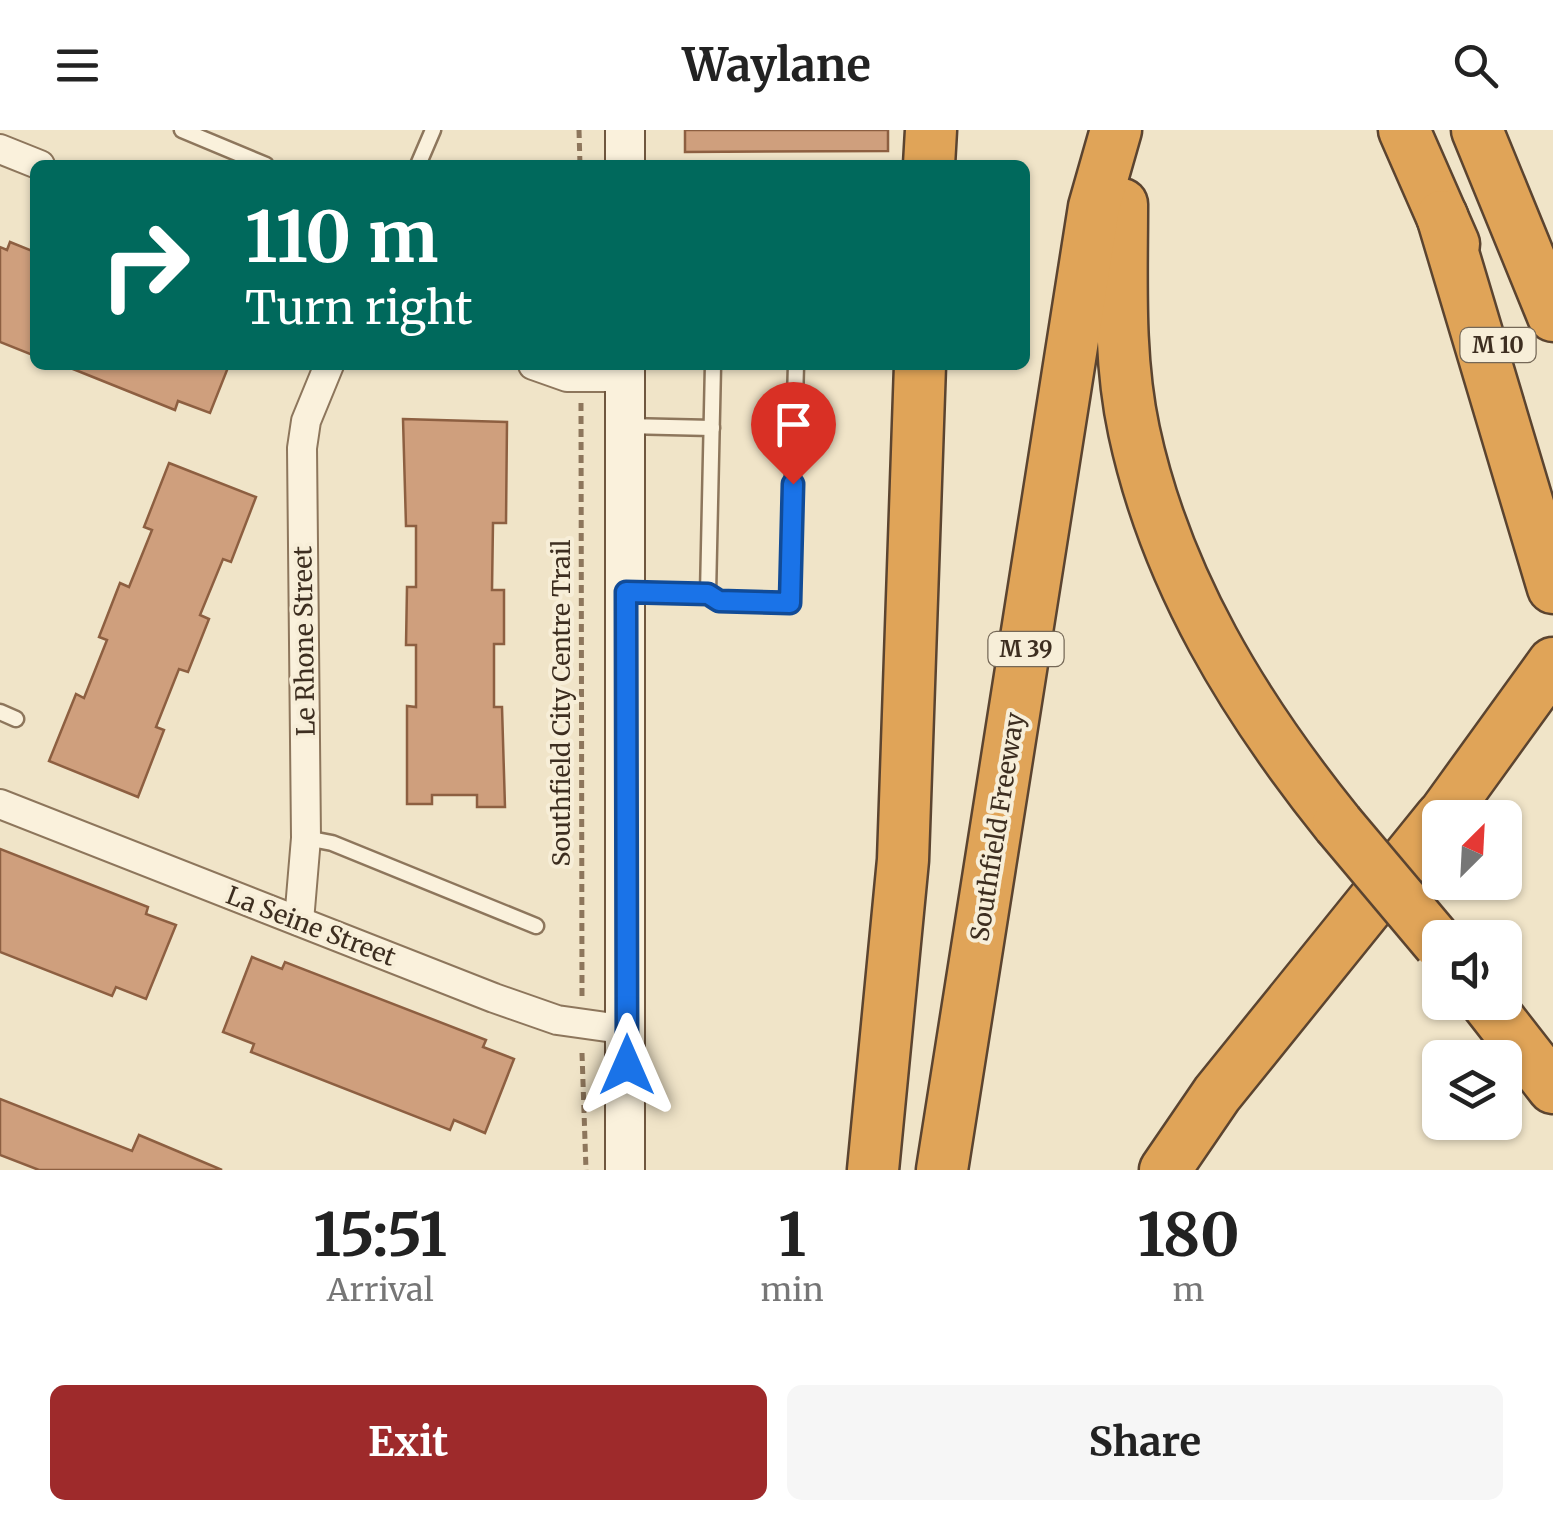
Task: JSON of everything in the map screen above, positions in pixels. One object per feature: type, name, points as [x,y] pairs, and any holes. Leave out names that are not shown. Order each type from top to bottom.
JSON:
[{"type":"highway","points":[[929,160],[931,130]]},
{"type":"highway","points":[[1118,130],[1119,288],[1133,430],[1165,534],[1195,608],[1236,686],[1338,824],[1422,925]]},
{"type":"highway","name":"Southfield Freeway","points":[[942,1170],[1094,207],[1118,130]]},
{"type":"highway","name":"M 10","points":[[1404,130],[1553,474]]},
{"type":"highway","points":[[1478,130],[1553,269]]},
{"type":"highway","name":"M 10","points":[[1478,130],[1553,316]]},
{"type":"highway","points":[[1442,216],[1553,588]]},
{"type":"highway","points":[[873,1170],[903,860],[920,370]]},
{"type":"highway","points":[[1453,800],[1546,674]]},
{"type":"highway","points":[[1164,1170],[1217,1094],[1422,840]]},
{"type":"highway","points":[[1500,1020],[1553,1088]]},
{"type":"main road","points":[[625,130],[625,160]]},
{"type":"main road","points":[[625,371],[626,1170]]},
{"type":"street","points":[[0,149],[30,161]]},
{"type":"street","name":"Le Rhone Street","points":[[298,921],[306,838],[302,448],[306,421],[327,370]]},
{"type":"street","points":[[547,370],[567,377],[625,371]]},
{"type":"street","name":"La Seine Street","points":[[0,804],[557,1020],[628,1030]]},
{"type":"lane","points":[[182,130],[254,160]]},
{"type":"lane","points":[[420,160],[433,130]]},
{"type":"lane","points":[[708,594],[713,370]]},
{"type":"lane","points":[[626,592],[708,594],[719,601],[790,603],[796,370]]},
{"type":"lane","points":[[625,426],[712,428]]},
{"type":"lane","points":[[0,712],[16,718]]},
{"type":"lane","points":[[306,838],[332,844],[536,926]]},
{"type":"path","points":[[579,130],[580,160]]},
{"type":"path","name":"Southfield City Centre Trail","points":[[581,413],[582,994]]},
{"type":"path","points":[[582,1051],[586,1170]]},
{"type":"building","points":[[685,130],[888,130],[888,151],[685,152]]},
{"type":"building","points":[[10,242],[30,250],[30,354],[0,342],[0,247],[7,250]]},
{"type":"building","points":[[75,370],[227,370],[210,413],[178,401],[175,410]]},
{"type":"building","points":[[403,419],[507,422],[506,523],[493,523],[492,590],[504,590],[504,644],[494,644],[494,707],[502,707],[505,807],[477,807],[477,795],[432,795],[432,804],[407,804],[407,706],[416,707],[416,645],[406,645],[407,587],[416,587],[416,526],[406,526]]},
{"type":"building","points":[[169,463],[256,497],[231,562],[223,559],[200,615],[209,619],[188,672],[179,669],[156,727],[164,730],[138,797],[49,761],[76,694],[84,698],[107,640],[99,637],[120,583],[129,587],[152,530],[144,527]]},
{"type":"building","points":[[0,849],[148,907],[146,914],[176,925],[146,999],[116,987],[112,996],[0,952]]},
{"type":"building","points":[[252,957],[282,969],[285,962],[486,1040],[483,1047],[514,1059],[485,1133],[454,1120],[450,1130],[251,1052],[254,1044],[223,1032]]},
{"type":"building","points":[[0,1099],[132,1151],[139,1135],[222,1170],[39,1170],[0,1155]]},
{"type":"route","points":[[627,1065],[626,592],[708,594],[719,601],[790,603],[793,484]]}]
